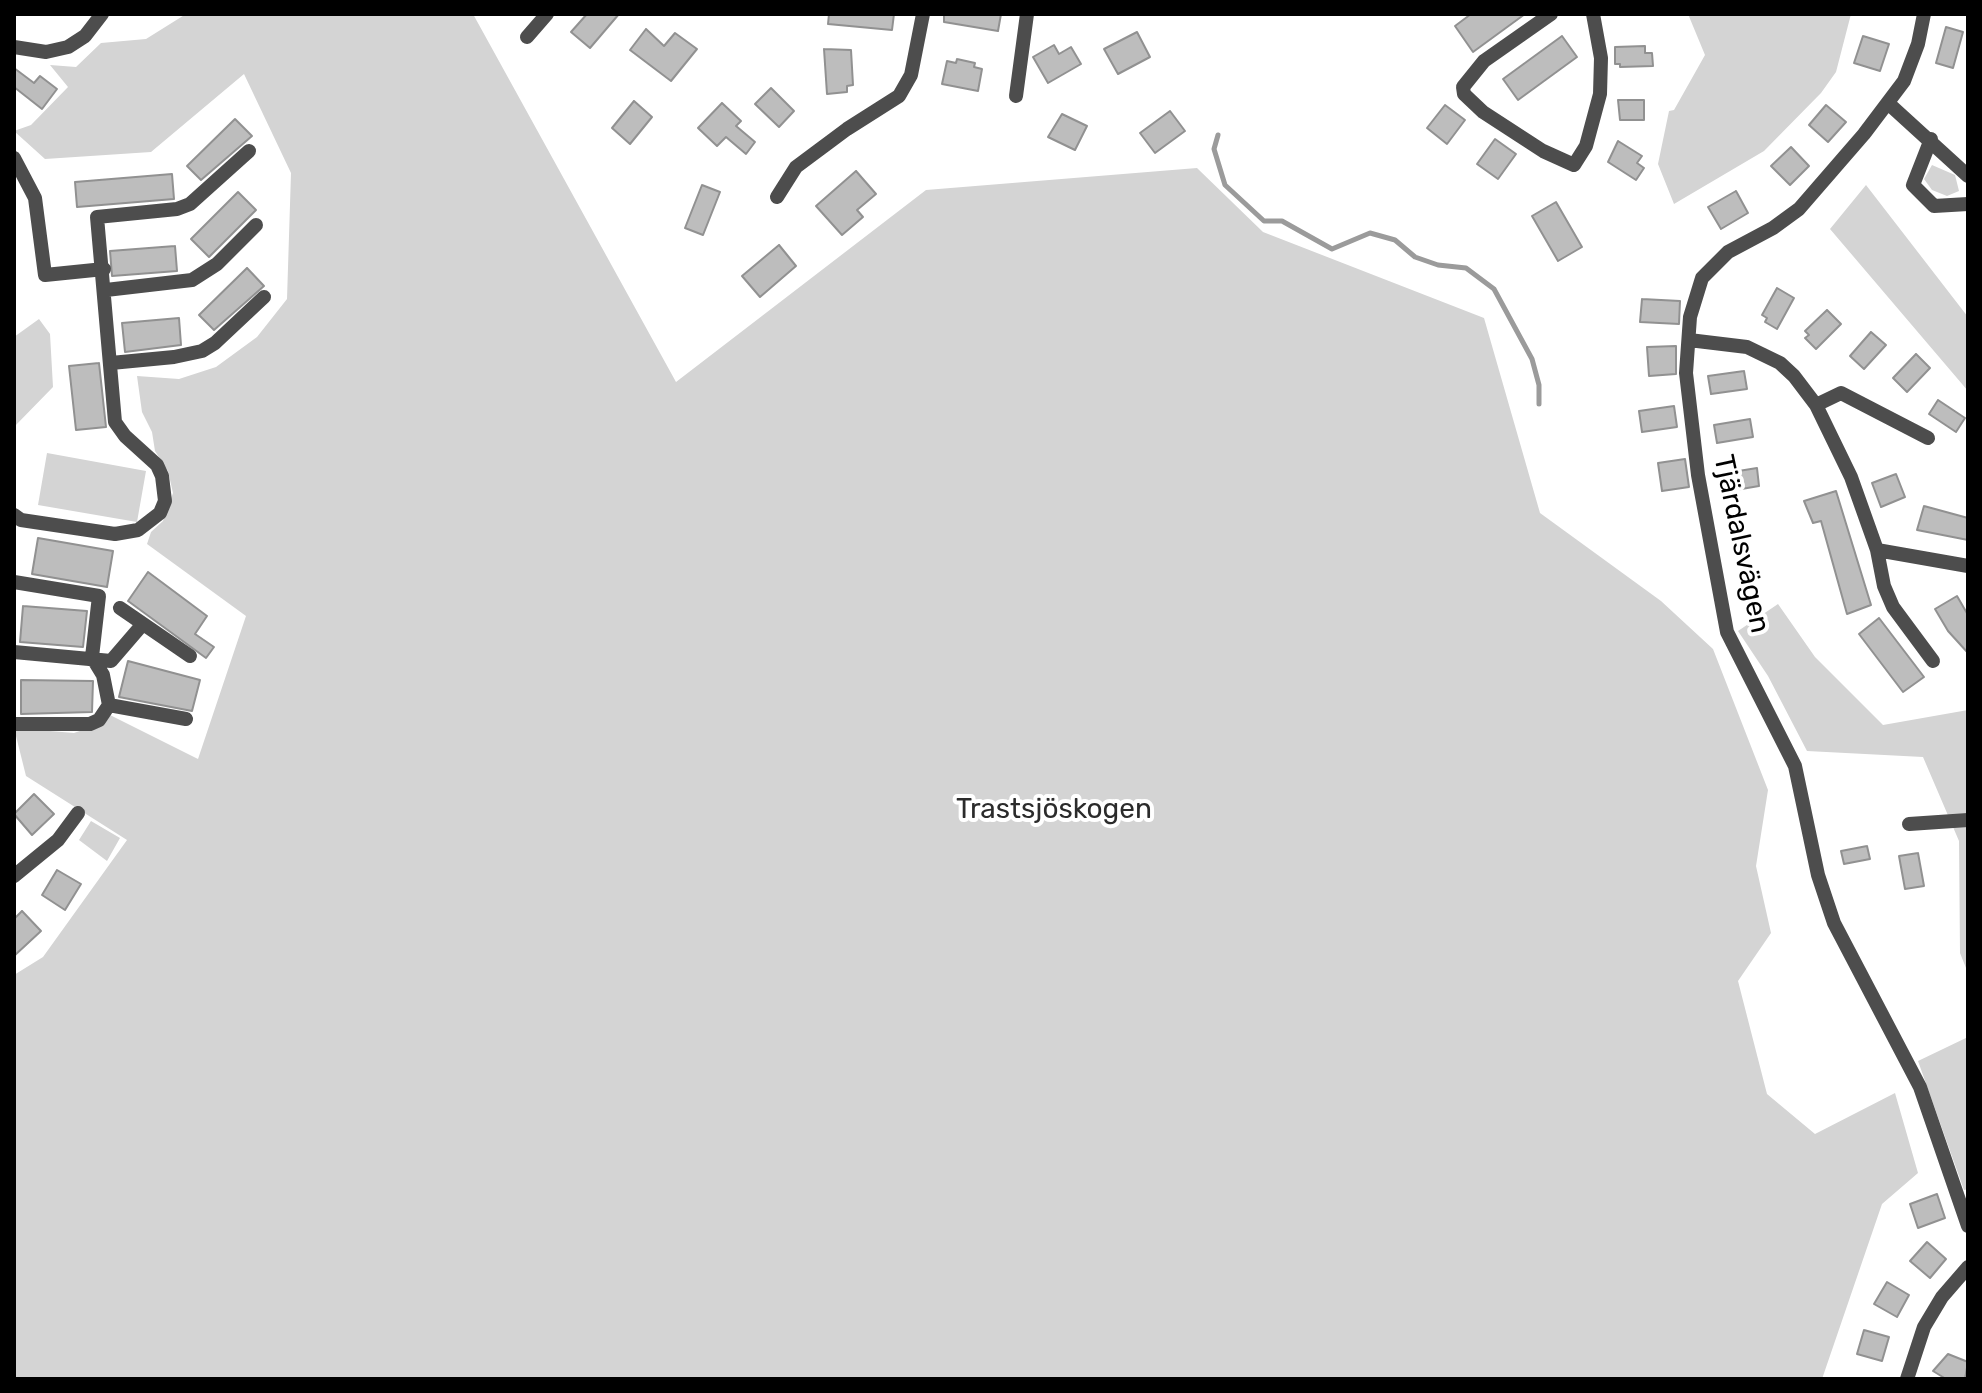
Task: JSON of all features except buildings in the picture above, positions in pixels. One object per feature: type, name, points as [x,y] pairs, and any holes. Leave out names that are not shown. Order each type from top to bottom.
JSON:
[{"type":"street","points":[[14,47],[46,52],[68,47],[85,36],[102,14]]},
{"type":"street","points":[[527,37],[547,14]]},
{"type":"street","points":[[777,197],[796,167],[899,96],[911,75],[923,14]]},
{"type":"street","points":[[1016,96],[1027,14]]},
{"type":"street","points":[[1551,14],[1484,61],[1463,87],[1464,94],[1483,112],[1543,151],[1574,165],[1586,146],[1600,94],[1601,58],[1593,14]]},
{"type":"street","name":"Tjärdalsvägen","points":[[1924,14],[1918,44],[1904,81],[1889,104],[1799,209],[1714,262],[1702,278],[1694,300],[1686,373],[1698,475],[1727,632],[1795,766],[1818,875],[1834,923],[1920,1087],[1968,1226]]},
{"type":"street","points":[[1889,104],[1931,139],[1968,176]]},
{"type":"street","points":[[1931,139],[1913,185],[1934,206],[1968,204]]},
{"type":"street","points":[[14,515],[21,520],[115,534],[138,530],[160,513],[165,488],[157,465],[125,436],[115,422],[106,290],[97,217],[177,209],[190,204],[249,151]]},
{"type":"street","points":[[14,158],[35,198],[45,275],[104,269]]},
{"type":"street","points":[[106,290],[192,280],[217,264],[256,225]]},
{"type":"street","points":[[111,363],[202,351],[215,343],[264,297]]},
{"type":"street","points":[[1689,340],[1734,344],[1763,353],[1794,376],[1816,405],[1851,477],[1893,607],[1933,661]]},
{"type":"street","points":[[1816,405],[1841,393],[1928,438]]},
{"type":"street","points":[[1877,550],[1968,566]]},
{"type":"street","points":[[14,582],[99,596],[92,657],[103,675],[109,705],[99,720],[90,724],[14,724]]},
{"type":"street","points":[[120,608],[190,656]]},
{"type":"street","points":[[14,652],[111,661],[142,625]]},
{"type":"street","points":[[109,705],[186,719]]},
{"type":"street","points":[[14,876],[58,840],[78,813]]},
{"type":"street","points":[[1909,824],[1968,820]]},
{"type":"street","points":[[1907,1379],[1924,1327],[1942,1297],[1968,1267]]},
{"type":"green space","name":"Trastsjöskogen","points":[[186,14],[473,14],[676,382],[926,190],[1197,168],[1263,232],[1484,318],[1540,513],[1661,601],[1713,649],[1768,790],[1756,866],[1771,933],[1738,981],[1767,1094],[1815,1134],[1895,1093],[1918,1173],[1882,1204],[1822,1379],[14,1379],[14,975],[43,957],[127,840],[26,776],[14,728],[74,733],[97,725],[110,715],[198,759],[246,616],[147,544],[151,532],[163,521],[173,493],[168,471],[155,451],[152,432],[142,412],[137,376],[179,379],[216,367],[257,337],[287,299],[291,173],[244,74],[151,152],[45,159],[14,131],[31,125],[68,87],[50,65],[76,67],[101,43],[146,39]]},
{"type":"green space","points":[[1688,14],[1851,14],[1836,72],[1821,93],[1764,151],[1674,204],[1658,164],[1669,111],[1674,110],[1705,55]]},
{"type":"green space","points":[[1932,165],[1955,175],[1959,191],[1947,196],[1932,190],[1924,179]]},
{"type":"green space","points":[[1866,185],[1968,317],[1968,391],[1830,229]]},
{"type":"green space","points":[[39,319],[50,334],[53,387],[14,427],[14,337]]},
{"type":"green space","points":[[47,453],[146,471],[137,522],[38,505]]},
{"type":"green space","points":[[1778,604],[1815,657],[1883,725],[1968,710],[1968,973],[1960,953],[1959,841],[1923,757],[1807,751],[1768,676],[1738,631]]},
{"type":"green space","points":[[91,821],[120,838],[107,861],[79,840]]},
{"type":"green space","points":[[1968,1037],[1968,1189],[1964,1190],[1918,1061]]},
{"type":"waterway","points":[[1218,135],[1214,149],[1225,185],[1264,221],[1282,221],[1332,249],[1370,233],[1395,240],[1415,257],[1438,265],[1466,268],[1494,289],[1532,359],[1539,385],[1539,404]]}]
